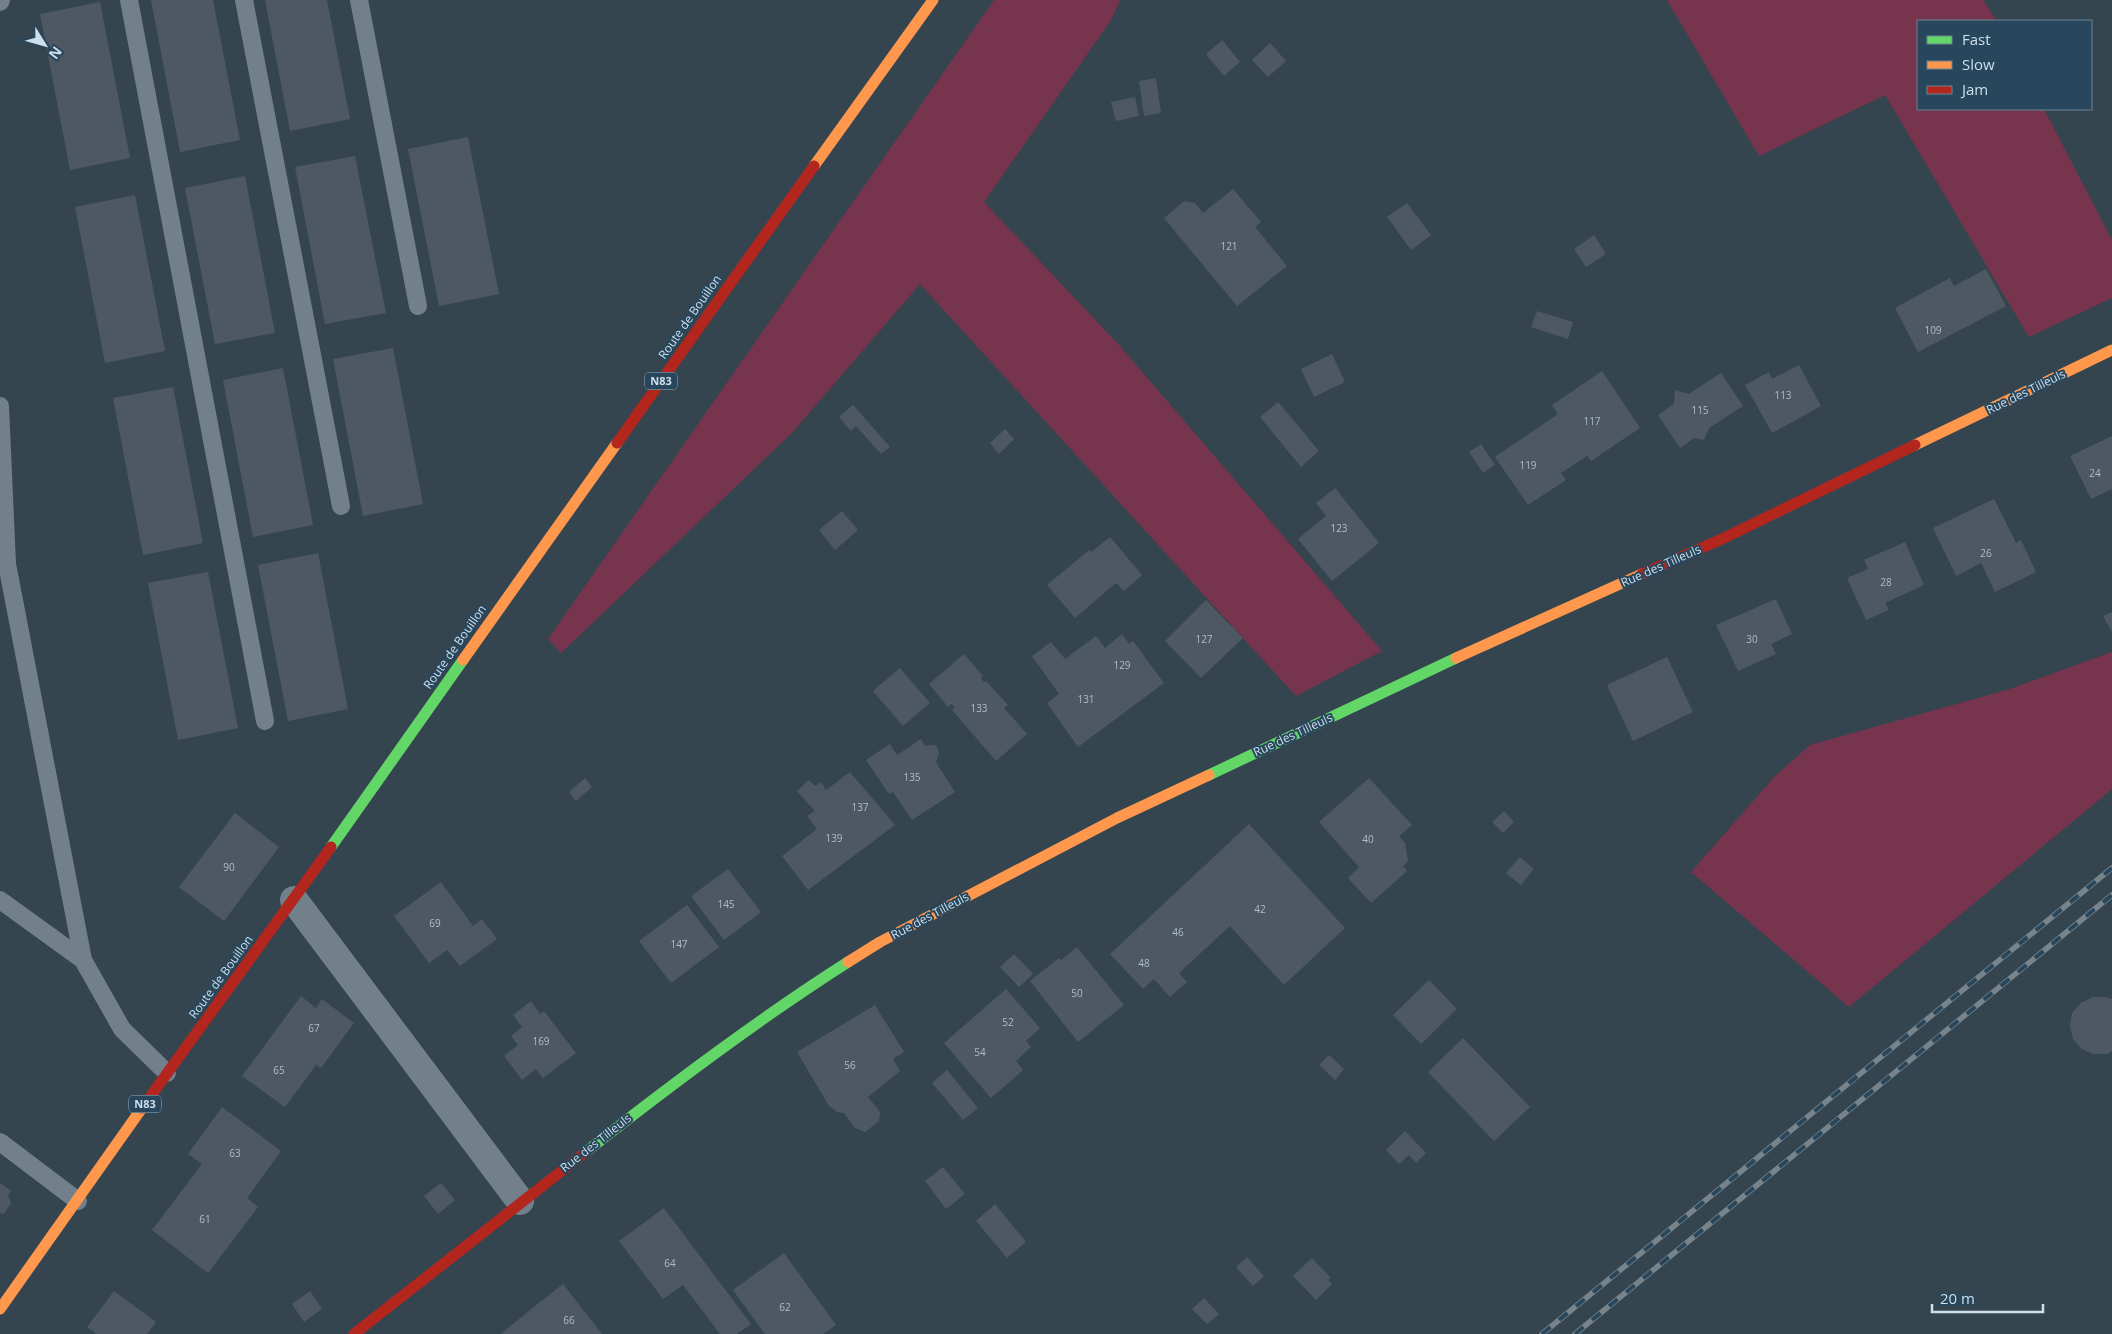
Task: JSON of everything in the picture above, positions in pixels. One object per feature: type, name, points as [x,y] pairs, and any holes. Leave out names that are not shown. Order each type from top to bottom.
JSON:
[{"type":"street","name":"Route de Bouillon","points":[[0,1309],[167,1073],[294,900],[406,738],[933,0]]},
{"type":"street","name":"Rue des Tilleuls","points":[[354,1334],[520,1201],[689,1070],[782,1004],[880,942],[1117,818],[1523,626],[1722,539],[2112,350]]},
{"type":"street","points":[[294,900],[520,1201]]},
{"type":"lane","points":[[129,0],[265,721]]},
{"type":"lane","points":[[244,0],[341,506]]},
{"type":"lane","points":[[359,0],[418,306]]},
{"type":"lane","points":[[0,406],[7,564]]},
{"type":"lane","points":[[0,537],[7,564],[82,960],[122,1029],[167,1073]]},
{"type":"lane","points":[[0,900],[82,960]]},
{"type":"lane","points":[[0,1142],[78,1201]]},
{"type":"shaded area","points":[[994,0],[1120,0],[1111,20],[984,202],[1119,345],[1382,651],[1296,696],[920,284],[792,433],[561,653],[548,639]]},
{"type":"shaded area","points":[[1667,0],[1983,0],[1996,20],[1917,20],[1917,110],[2045,110],[2112,240],[2112,298],[2029,337],[1885,95],[1759,156]]},
{"type":"shaded area","points":[[2112,652],[2112,789],[1849,1007],[1691,872],[1775,776],[1810,745],[2010,689]]},
{"type":"building","points":[[151,0],[213,0],[240,140],[180,152]]},
{"type":"building","points":[[265,0],[327,0],[350,119],[290,131]]},
{"type":"building","points":[[100,2],[130,158],[70,170],[40,14]]},
{"type":"building","points":[[1222,40],[1240,62],[1224,76],[1206,54]]},
{"type":"building","points":[[1270,43],[1286,61],[1268,77],[1252,60]]},
{"type":"building","points":[[1156,78],[1161,113],[1144,116],[1139,81]]},
{"type":"building","points":[[1135,97],[1139,116],[1116,121],[1111,102]]},
{"type":"building","points":[[468,137],[499,294],[439,306],[408,149]]},
{"type":"building","points":[[355,156],[386,313],[325,324],[295,167]]},
{"type":"building","points":[[245,176],[275,333],[215,344],[185,188]]},
{"type":"building","points":[[1233,189],[1261,222],[1255,227],[1287,266],[1237,306],[1164,218],[1184,201],[1195,203],[1203,213]]},
{"type":"building","points":[[135,195],[165,351],[105,363],[75,207]]},
{"type":"building","points":[[1407,203],[1431,235],[1411,250],[1387,217]]},
{"type":"building","points":[[1594,235],[1606,254],[1586,267],[1574,249]]},
{"type":"building","points":[[1986,269],[2006,306],[1918,352],[1895,308],[1950,278],[1954,286]]},
{"type":"building","points":[[1537,311],[1573,322],[1568,339],[1531,327]]},
{"type":"building","points":[[393,348],[423,504],[363,516],[333,359]]},
{"type":"building","points":[[1332,354],[1345,382],[1314,397],[1301,369]]},
{"type":"building","points":[[1799,365],[1821,406],[1772,433],[1745,385],[1769,372],[1772,379]]},
{"type":"building","points":[[283,368],[313,525],[253,537],[223,380]]},
{"type":"building","points":[[1602,371],[1640,428],[1591,461],[1587,456],[1561,473],[1566,480],[1528,505],[1495,457],[1558,414],[1552,405]]},
{"type":"building","points":[[1721,373],[1743,406],[1709,428],[1704,440],[1694,438],[1680,448],[1658,415],[1674,404],[1675,390],[1689,394]]},
{"type":"building","points":[[173,387],[203,543],[143,555],[113,398]]},
{"type":"building","points":[[1278,402],[1319,451],[1301,467],[1260,417]]},
{"type":"building","points":[[853,405],[890,447],[881,454],[856,426],[851,431],[839,417]]},
{"type":"building","points":[[1005,429],[1014,439],[999,454],[990,443]]},
{"type":"building","points":[[2112,436],[2112,489],[2091,499],[2070,456]]},
{"type":"building","points":[[1481,444],[1495,465],[1483,473],[1469,452]]},
{"type":"building","points":[[1335,488],[1379,543],[1332,581],[1298,539],[1326,516],[1316,503]]},
{"type":"building","points":[[1994,499],[2016,543],[2021,540],[2036,572],[1995,592],[1981,563],[1956,576],[1933,528]]},
{"type":"building","points":[[842,511],[858,530],[835,550],[819,530]]},
{"type":"building","points":[[1110,537],[1142,575],[1124,591],[1116,583],[1075,618],[1047,585],[1089,550],[1091,552]]},
{"type":"building","points":[[1905,542],[1924,585],[1885,603],[1889,610],[1866,620],[1847,578],[1868,569],[1864,560]]},
{"type":"building","points":[[318,553],[348,709],[288,721],[258,565]]},
{"type":"building","points":[[208,572],[238,728],[178,740],[148,583]]},
{"type":"building","points":[[1776,599],[1792,634],[1771,644],[1776,654],[1738,671],[1716,625]]},
{"type":"building","points":[[1206,600],[1243,638],[1201,678],[1165,641]]},
{"type":"building","points":[[2112,612],[2112,632],[2103,616]]},
{"type":"building","points":[[1122,634],[1129,644],[1133,641],[1164,683],[1078,747],[1047,703],[1059,694],[1032,656],[1051,642],[1065,659],[1096,636],[1105,648]]},
{"type":"building","points":[[964,654],[983,676],[981,678],[984,682],[986,681],[1008,705],[1004,708],[1027,734],[996,761],[952,710],[955,707],[951,704],[948,707],[929,684]]},
{"type":"building","points":[[1667,657],[1693,712],[1633,741],[1607,685]]},
{"type":"building","points":[[900,668],[930,703],[903,726],[873,691]]},
{"type":"building","points":[[921,739],[925,746],[936,745],[939,753],[936,762],[955,792],[912,820],[893,792],[889,794],[866,760],[890,744],[897,755]]},
{"type":"building","points":[[850,772],[895,825],[808,890],[782,856],[817,829],[807,816],[815,811],[797,791],[809,780],[815,786],[821,782],[826,790]]},
{"type":"building","points":[[585,778],[592,787],[576,801],[569,792]]},
{"type":"building","points":[[1369,778],[1412,825],[1399,836],[1405,843],[1408,861],[1403,866],[1407,871],[1371,903],[1348,878],[1359,867],[1319,822]]},
{"type":"building","points":[[1504,811],[1514,822],[1503,833],[1492,822]]},
{"type":"building","points":[[235,813],[279,847],[224,921],[179,887]]},
{"type":"building","points":[[1249,824],[1345,928],[1284,985],[1230,926],[1179,973],[1187,982],[1170,997],[1154,979],[1143,989],[1110,954]]},
{"type":"building","points":[[1520,857],[1534,869],[1521,885],[1506,873]]},
{"type":"building","points":[[728,869],[761,912],[724,940],[691,896]]},
{"type":"building","points":[[441,882],[473,926],[482,919],[497,939],[460,966],[447,950],[429,963],[394,916]]},
{"type":"building","points":[[687,905],[719,947],[671,983],[639,941]]},
{"type":"building","points":[[1077,947],[1124,1005],[1078,1042],[1030,981],[1059,958],[1061,960]]},
{"type":"building","points":[[1014,954],[1033,974],[1019,987],[1000,967]]},
{"type":"building","points":[[1429,980],[1457,1009],[1421,1044],[1393,1015]]},
{"type":"building","points":[[1006,989],[1040,1028],[1026,1041],[1031,1047],[1016,1061],[1023,1070],[991,1098],[944,1043]]},
{"type":"building","points":[[301,996],[316,1008],[322,999],[354,1023],[321,1068],[316,1065],[285,1107],[242,1076]]},
{"type":"building","points":[[2093,997],[2112,999],[2112,1051],[2107,1054],[2093,1054],[2082,1049],[2073,1039],[2070,1026],[2072,1013],[2081,1003]]},
{"type":"building","points":[[531,1001],[540,1014],[544,1011],[576,1053],[543,1078],[536,1069],[522,1080],[504,1056],[518,1045],[511,1036],[522,1027],[513,1015]]},
{"type":"building","points":[[875,1005],[904,1052],[893,1059],[900,1071],[868,1097],[880,1112],[879,1121],[865,1132],[855,1128],[844,1113],[837,1112],[829,1106],[797,1052]]},
{"type":"building","points":[[1463,1038],[1530,1107],[1494,1141],[1428,1072]]},
{"type":"building","points":[[1329,1055],[1344,1069],[1335,1080],[1319,1065]]},
{"type":"building","points":[[947,1070],[978,1108],[963,1120],[932,1083]]},
{"type":"building","points":[[222,1107],[281,1151],[247,1198],[258,1207],[208,1273],[152,1230],[202,1164],[188,1154]]},
{"type":"building","points":[[1405,1131],[1426,1153],[1416,1163],[1409,1155],[1399,1164],[1386,1150]]},
{"type":"building","points":[[943,1167],[965,1194],[946,1209],[925,1181]]},
{"type":"building","points":[[0,1183],[11,1191],[8,1196],[11,1203],[4,1214],[0,1213]]},
{"type":"building","points":[[441,1183],[455,1200],[438,1214],[424,1196]]},
{"type":"building","points":[[995,1204],[1026,1242],[1007,1258],[976,1221]]},
{"type":"building","points":[[664,1208],[751,1324],[737,1334],[720,1334],[683,1285],[663,1299],[619,1241]]},
{"type":"building","points":[[784,1253],[836,1325],[823,1334],[765,1334],[733,1290]]},
{"type":"building","points":[[1247,1257],[1264,1276],[1253,1286],[1236,1267]]},
{"type":"building","points":[[1312,1258],[1331,1278],[1328,1280],[1332,1284],[1316,1300],[1293,1276]]},
{"type":"building","points":[[563,1284],[602,1334],[501,1334],[536,1305]]},
{"type":"building","points":[[114,1291],[156,1322],[147,1334],[96,1334],[87,1327]]},
{"type":"building","points":[[310,1291],[322,1309],[304,1322],[292,1304]]},
{"type":"building","points":[[1204,1298],[1219,1314],[1207,1324],[1192,1309]]},
{"type":"railway","points":[[1542,1334],[2112,868]]},
{"type":"railway","points":[[1575,1334],[2112,895]]},
{"type":"traffic: fast","points":[[1209,775],[1456,658]]},
{"type":"traffic: fast","points":[[331,847],[463,660]]},
{"type":"traffic: fast","points":[[587,1151],[715,1053],[848,962]]},
{"type":"traffic: slow","points":[[814,166],[933,0]]},
{"type":"traffic: slow","points":[[1915,445],[2112,350]]},
{"type":"traffic: slow","points":[[463,660],[617,443]]},
{"type":"traffic: slow","points":[[1456,658],[1642,574]]},
{"type":"traffic: slow","points":[[848,962],[880,942],[1117,818],[1209,775]]},
{"type":"traffic: slow","points":[[0,1309],[142,1108]]},
{"type":"traffic: jam","points":[[617,443],[814,166]]},
{"type":"traffic: jam","points":[[1642,574],[1722,539],[1915,445]]},
{"type":"traffic: jam","points":[[142,1108],[331,847]]},
{"type":"traffic: jam","points":[[354,1334],[587,1151]]}]
